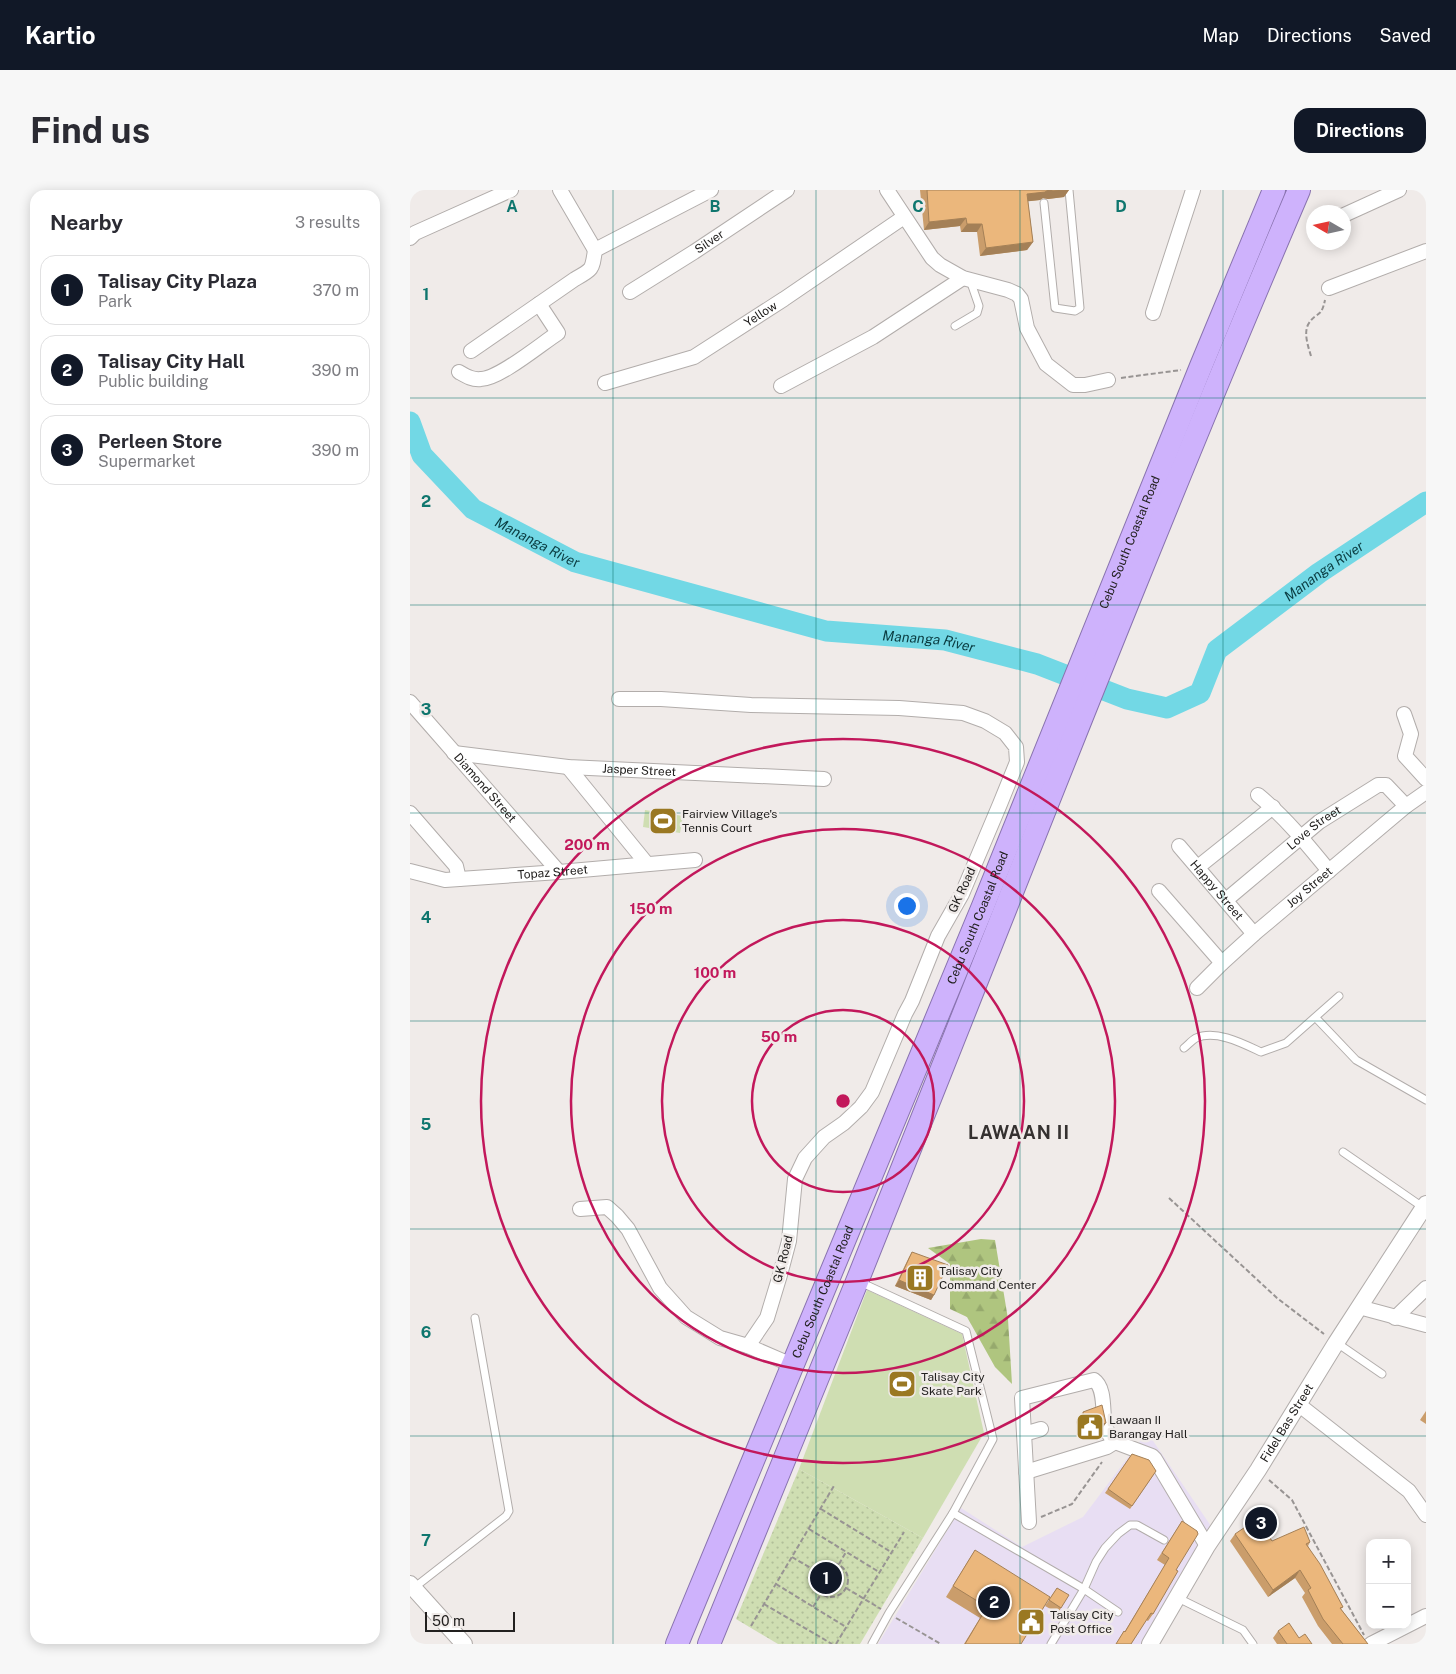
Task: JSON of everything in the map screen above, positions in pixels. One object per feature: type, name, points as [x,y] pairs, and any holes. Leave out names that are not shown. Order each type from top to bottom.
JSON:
[{"type":"highway","name":"Cebu South Coastal Road","points":[[708,1644],[857,1281],[992,910],[1274,190]]},
{"type":"highway","name":"Cebu South Coastal Road","points":[[1202,370],[1299,190]]},
{"type":"highway","name":"Cebu South Coastal Road","points":[[678,1644],[792,1365],[992,910]]},
{"type":"street","points":[[410,238],[511,190]]},
{"type":"street","points":[[471,351],[590,271],[593,266],[595,250],[560,190]]},
{"type":"street","points":[[595,250],[711,190]]},
{"type":"street","name":"Silver","points":[[630,292],[787,190]]},
{"type":"street","points":[[887,190],[932,258],[940,265],[967,279],[1017,294],[1021,299],[1027,328],[1046,364],[1072,385],[1085,385],[1108,380]]},
{"type":"street","points":[[1153,313],[1193,190]]},
{"type":"street","points":[[1351,212],[1399,190]]},
{"type":"street","name":"Yellow","points":[[605,383],[694,357],[784,299],[904,217]]},
{"type":"street","points":[[1328,288],[1426,251]]},
{"type":"street","points":[[781,386],[873,337],[967,279]]},
{"type":"street","points":[[459,372],[468,378],[481,380],[495,375],[558,333],[539,304]]},
{"type":"street","name":"GK Road","points":[[619,699],[661,699],[751,705],[899,708],[964,713],[985,721],[1005,733],[1016,747],[1017,762],[1000,804],[962,894],[938,936],[872,1092],[861,1107],[844,1123],[824,1137],[805,1158],[795,1179],[789,1241],[780,1275],[767,1318],[748,1346]]},
{"type":"street","name":"Diamond Street","points":[[410,702],[559,872]]},
{"type":"street","points":[[1404,714],[1411,734],[1405,756],[1426,779]]},
{"type":"street","name":"Jasper Street","points":[[454,753],[568,767],[824,778]]},
{"type":"street","points":[[568,767],[647,864]]},
{"type":"street","name":"Love Street","points":[[1226,900],[1325,817],[1382,784],[1389,788],[1406,806]]},
{"type":"street","name":"Joy Street","points":[[1197,988],[1222,962],[1254,934],[1406,806],[1426,792]]},
{"type":"street","points":[[1258,795],[1273,807],[1329,871]]},
{"type":"street","points":[[1198,867],[1273,807]]},
{"type":"street","points":[[410,813],[456,866],[459,879]]},
{"type":"street","name":"Happy Street","points":[[1179,846],[1254,934]]},
{"type":"street","name":"Topaz Street","points":[[410,871],[445,880],[695,860]]},
{"type":"street","points":[[1159,891],[1222,962]]},
{"type":"street","name":"Fidel Bas Street","points":[[1150,1644],[1207,1546],[1258,1470],[1336,1343],[1425,1206]]},
{"type":"street","points":[[580,1209],[607,1207],[612,1211],[628,1229],[660,1288],[686,1317],[720,1338],[748,1346],[792,1365]]},
{"type":"street","points":[[1395,1318],[1426,1288]]},
{"type":"street","points":[[1360,1307],[1395,1318],[1426,1324]]},
{"type":"street","points":[[1029,1522],[1022,1398],[1094,1380],[1099,1385],[1103,1401],[1104,1424],[1111,1438],[1111,1445]]},
{"type":"street","points":[[1298,1404],[1409,1491],[1426,1515]]},
{"type":"street","points":[[1024,1434],[1041,1429]]},
{"type":"street","points":[[1026,1472],[1111,1445],[1152,1456],[1207,1546]]},
{"type":"street","points":[[412,1586],[464,1644]]},
{"type":"street","points":[[1368,1640],[1426,1616]]},
{"type":"lane","points":[[1044,203],[1055,308],[1074,311],[1080,308],[1069,190]]},
{"type":"lane","points":[[956,326],[977,313],[979,306],[967,279]]},
{"type":"lane","points":[[1184,1048],[1196,1038],[1206,1036],[1226,1037],[1261,1052],[1286,1043],[1340,996]]},
{"type":"lane","points":[[1316,1018],[1356,1060],[1426,1100]]},
{"type":"lane","points":[[1343,1152],[1425,1206]]},
{"type":"lane","points":[[857,1281],[966,1331],[993,1439],[953,1513],[889,1613],[872,1644]]},
{"type":"lane","points":[[412,1586],[506,1516],[508,1511],[475,1318]]},
{"type":"lane","points":[[1336,1343],[1382,1374]]},
{"type":"lane","points":[[953,1513],[1084,1589],[1118,1612]]},
{"type":"lane","points":[[1050,1644],[1084,1589],[1096,1562],[1105,1548],[1118,1534],[1130,1525],[1137,1525],[1144,1527],[1164,1540]]},
{"type":"lane","points":[[1178,1598],[1243,1630],[1253,1644]]},
{"type":"path","points":[[1310,356],[1306,337],[1309,324],[1323,311],[1328,288]]},
{"type":"path","points":[[1108,380],[1202,370]]},
{"type":"path","points":[[1169,1198],[1277,1298],[1336,1343]]},
{"type":"path","points":[[1029,1522],[1072,1504],[1107,1454],[1111,1445]]},
{"type":"path","points":[[1258,1470],[1292,1500],[1368,1640]]},
{"type":"path","points":[[751,1626],[835,1484]]},
{"type":"path","points":[[820,1509],[891,1552]]},
{"type":"path","points":[[808,1529],[879,1572]]},
{"type":"path","points":[[764,1604],[834,1644],[904,1532]]},
{"type":"path","points":[[839,1564],[846,1552]]},
{"type":"path","points":[[792,1556],[816,1571]]},
{"type":"path","points":[[826,1563],[839,1564],[843,1566],[848,1574],[846,1588],[835,1597],[821,1594],[814,1583],[816,1571],[826,1563]]},
{"type":"path","points":[[776,1584],[846,1627]]},
{"type":"path","points":[[813,1607],[821,1594]]},
{"type":"shaded area","points":[[1147,1432],[1213,1529],[1141,1644],[878,1644],[961,1508],[1022,1547],[1083,1517]]},
{"type":"green space","name":"Fairview Village's Tennis Court","points":[[645,810],[683,816],[680,833],[643,827]]},
{"type":"green space","points":[[981,1239],[995,1240],[1008,1319],[1012,1384],[995,1367],[967,1317],[950,1309],[950,1264],[928,1248]]},
{"type":"green space","name":"Talisay City Skate Park","points":[[867,1290],[962,1334],[984,1433],[923,1538],[799,1469]]},
{"type":"green space","points":[[799,1469],[923,1538],[860,1644],[778,1644],[736,1619]]},
{"type":"water","points":[[831,1567],[840,1570],[843,1579],[840,1588],[831,1591],[822,1588],[819,1579],[822,1570]]},
{"type":"building","points":[[927,190],[1048,190],[1027,194],[1033,242],[986,248],[982,224],[967,224],[966,218],[929,222]]},
{"type":"building","name":"Talisay City Command Center","points":[[912,1252],[948,1265],[934,1295],[899,1280]]},
{"type":"building","points":[[1102,1405],[1106,1423],[1089,1429],[1083,1412]]},
{"type":"building","points":[[1132,1454],[1149,1460],[1156,1471],[1132,1506],[1108,1489]]},
{"type":"building","points":[[1257,1519],[1272,1541],[1304,1527],[1310,1542],[1306,1544],[1320,1564],[1343,1607],[1340,1608],[1368,1644],[1343,1644],[1323,1619],[1308,1590],[1311,1588],[1300,1570],[1273,1590],[1235,1534]]},
{"type":"building","points":[[1182,1521],[1197,1531],[1198,1534],[1176,1570],[1178,1571],[1153,1614],[1151,1613],[1131,1644],[1116,1644],[1169,1558],[1162,1553]]},
{"type":"building","points":[[975,1550],[1050,1597],[1021,1644],[965,1644],[987,1607],[953,1586]]},
{"type":"building","points":[[1057,1588],[1069,1595],[1061,1608],[1049,1600]]},
{"type":"building","points":[[1289,1623],[1299,1638],[1305,1634],[1312,1644],[1287,1644],[1278,1631]]},
{"type":"waterway","name":"Mananga River","points":[[410,422],[422,455],[473,509],[575,562],[826,631],[945,640],[1037,664],[1127,699],[1167,708],[1200,693],[1217,650],[1319,573],[1426,502]]},
{"type":"place","name":"Fairview Village's Tennis Court","points":[[663,821]]},
{"type":"place","name":"Talisay City Command Center","points":[[920,1278]]},
{"type":"place","name":"Talisay City Skate Park","points":[[902,1384]]},
{"type":"place","name":"Lawaan II Barangay Hall","points":[[1090,1427]]},
{"type":"place","name":"Perleen Store","points":[[1261,1523]]},
{"type":"place","name":"Talisay City Plaza","points":[[826,1578]]},
{"type":"place","name":"Talisay City Hall","points":[[994,1602]]},
{"type":"place","name":"Talisay City Post Office","points":[[1031,1622]]},
{"type":"district","name":"LAWAAN II","points":[[1019,1133]]}]
